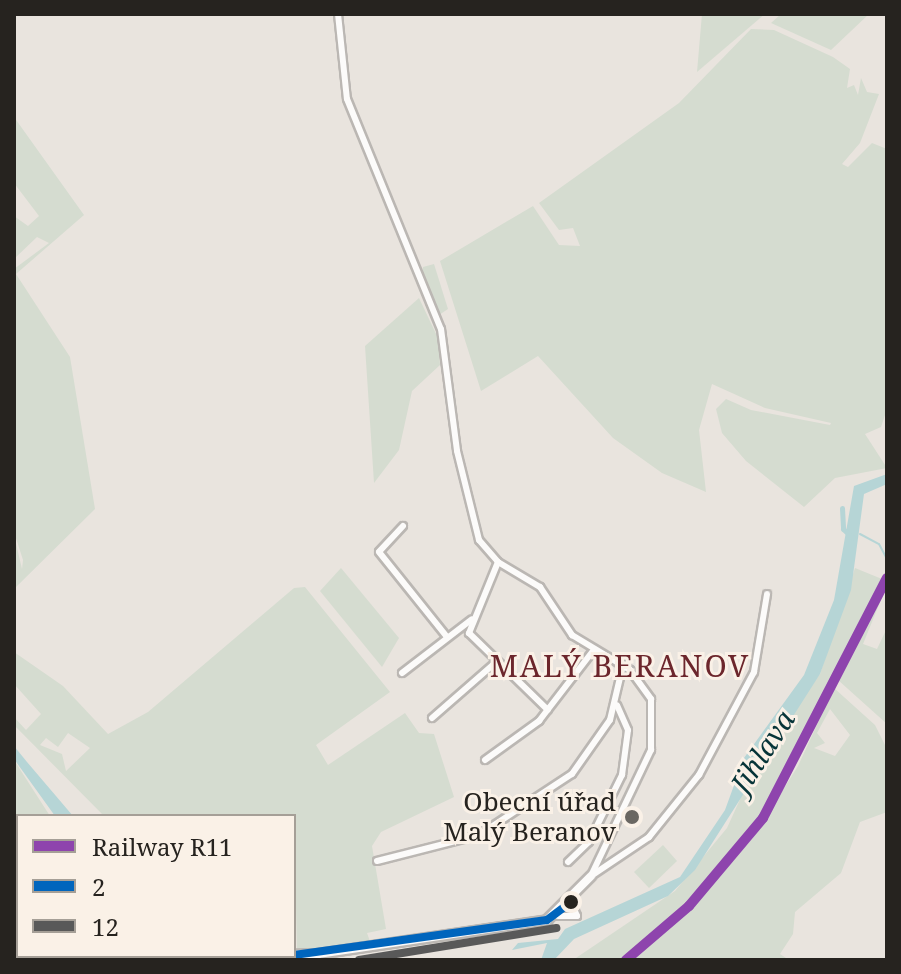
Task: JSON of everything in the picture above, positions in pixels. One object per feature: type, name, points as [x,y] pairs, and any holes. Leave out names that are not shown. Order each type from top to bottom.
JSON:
[{"type":"street","points":[[296,955],[318,954],[558,916],[591,876],[654,739],[648,692],[623,665],[593,651],[572,635],[540,587],[498,562],[475,528],[435,310],[347,99],[338,14]]},
{"type":"street","points":[[371,559],[403,526]]},
{"type":"street","points":[[379,552],[447,637]]},
{"type":"street","points":[[498,562],[469,633],[495,663],[548,710]]},
{"type":"street","points":[[591,876],[608,872],[649,837],[699,775],[754,672],[767,594]]},
{"type":"street","points":[[402,673],[473,618]]},
{"type":"street","points":[[485,760],[548,710],[593,651]]},
{"type":"street","points":[[432,718],[495,663]]},
{"type":"street","points":[[377,861],[467,839],[525,808],[577,769],[616,705],[623,665]]},
{"type":"street","points":[[568,862],[589,842],[622,775],[628,730],[616,705]]},
{"type":"shaded area","points":[[702,14],[765,14],[697,72]]},
{"type":"shaded area","points":[[781,14],[869,14],[831,50],[771,23]]},
{"type":"shaded area","points":[[751,29],[774,30],[833,57],[850,69],[847,88],[854,85],[858,95],[861,78],[867,92],[879,94],[860,143],[842,164],[848,167],[872,143],[887,149],[887,409],[881,427],[865,434],[887,468],[835,478],[804,507],[746,461],[722,433],[716,409],[726,399],[751,410],[831,423],[765,408],[712,384],[699,430],[706,492],[662,473],[613,438],[538,356],[481,391],[440,261],[533,206],[559,245],[580,246],[573,228],[559,230],[539,203],[679,103]]},
{"type":"shaded area","points":[[14,117],[84,215],[16,274],[70,357],[95,509],[14,589],[14,535],[22,569],[23,560],[14,532],[14,269],[49,243],[37,237],[14,259],[14,216],[28,226],[39,216],[14,183]]},
{"type":"shaded area","points":[[434,264],[448,309],[439,315],[422,279],[423,267]]},
{"type":"shaded area","points":[[419,298],[438,338],[440,365],[412,391],[399,450],[374,483],[365,346]]},
{"type":"shaded area","points":[[341,568],[399,638],[382,667],[320,591]]},
{"type":"shaded area","points":[[855,568],[882,579],[760,816],[686,903],[619,960],[573,960],[675,891],[727,828],[757,762],[820,674]]},
{"type":"shaded area","points":[[887,585],[863,644],[877,649],[887,628],[887,724],[838,680]]},
{"type":"shaded area","points":[[305,587],[390,692],[316,745],[328,765],[405,713],[419,733],[434,734],[454,797],[381,832],[372,846],[386,929],[367,933],[371,944],[297,953],[296,814],[102,814],[14,725],[14,717],[26,730],[41,714],[14,684],[14,652],[63,686],[108,734],[148,712],[294,588]],"holes":[[[68,733],[90,748],[66,771],[62,754],[40,745],[46,738],[58,747]]]},
{"type":"shaded area","points":[[834,688],[875,725],[887,749],[887,812],[860,822],[841,873],[795,912],[793,934],[780,954],[789,960],[632,960],[691,908],[752,839],[798,766]],"holes":[[[830,709],[850,735],[835,756],[814,748],[825,743],[817,733]]]},
{"type":"shaded area","points":[[14,760],[49,814],[16,814],[14,873]]},
{"type":"shaded area","points":[[663,845],[677,861],[649,888],[634,872]]},
{"type":"water","name":"Jihlava","points":[[887,474],[887,484],[864,494],[851,590],[820,674],[695,870],[668,896],[574,939],[554,960],[541,960],[547,943],[512,950],[518,943],[558,939],[565,929],[680,877],[725,810],[744,758],[804,675],[834,600],[854,486]]},
{"type":"water","points":[[14,746],[71,814],[54,814],[14,759]]},
{"type":"waterway","points":[[842,508],[843,529],[853,538]]},
{"type":"waterway","points":[[860,534],[879,544],[887,559]]},
{"type":"rail line","name":"R11","points":[[626,960],[689,906],[763,818],[887,578]]},
{"type":"transit line","name":"2","points":[[296,955],[547,920],[571,902]]},
{"type":"transit line","name":"12","points":[[359,960],[556,928]]},
{"type":"place","name":"Obecní úřad Malý Beranov","points":[[632,817]]},
{"type":"district","name":"MALÝ BERANOV","points":[[620,666]]}]
